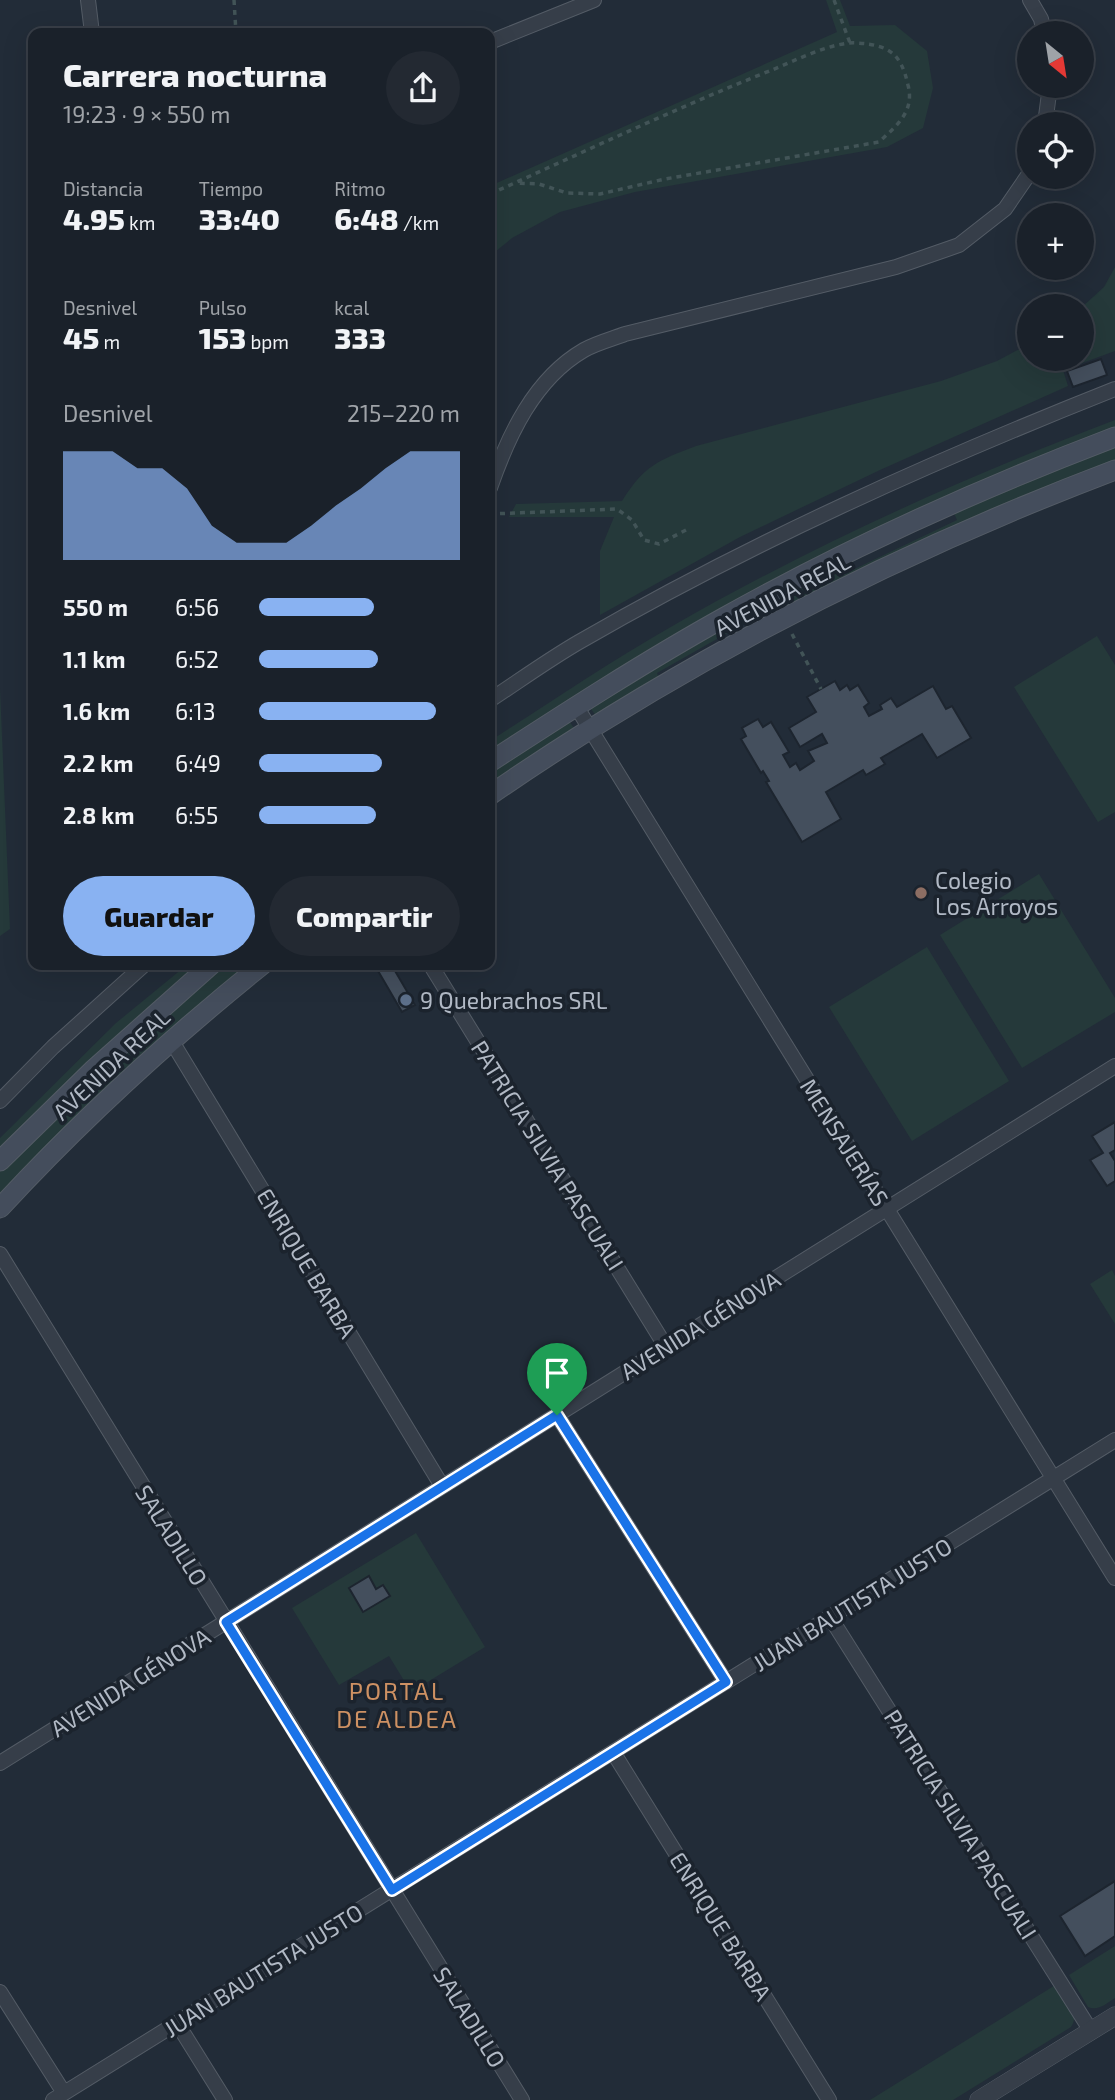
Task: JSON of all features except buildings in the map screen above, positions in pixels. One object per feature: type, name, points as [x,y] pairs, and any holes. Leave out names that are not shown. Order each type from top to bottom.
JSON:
[{"type":"main road","name":"AVENIDA REAL","points":[[495,759],[576,706],[724,617],[920,517],[1041,465],[1115,437]]},
{"type":"main road","name":"AVENIDA REAL","points":[[495,792],[591,730],[784,620],[937,544],[1115,470]]},
{"type":"main road","name":"AVENIDA REAL","points":[[0,1161],[94,1069],[205,970]]},
{"type":"main road","name":"AVENIDA REAL","points":[[0,1208],[36,1169],[171,1040],[255,970]]},
{"type":"street","points":[[89,0],[92,28]]},
{"type":"street","points":[[495,40],[594,0]]},
{"type":"street","points":[[1030,0],[1041,21]]},
{"type":"street","points":[[495,475],[510,435],[532,399],[584,350],[625,334],[896,267],[959,245],[1005,209],[1019,189]]},
{"type":"street","points":[[495,697],[577,643],[709,571],[807,522],[1000,435],[1115,390]]},
{"type":"street","name":"MENSAJERÍAS","points":[[576,706],[1115,1578]]},
{"type":"street","points":[[0,1101],[53,1047],[138,970]]},
{"type":"street","name":"PATRICIA SILVIA PASCUALI","points":[[434,970],[666,1347]]},
{"type":"street","name":"ENRIQUE BARBA","points":[[171,1040],[442,1486]]},
{"type":"street","name":"AVENIDA GÉNOVA","points":[[2,1757],[226,1622],[1115,1066]]},
{"type":"street","name":"SALADILLO","points":[[0,1254],[522,2100]]},
{"type":"street","points":[[557,1415],[726,1682]]},
{"type":"street","name":"JUAN BAUTISTA JUSTO","points":[[58,2097],[1115,1440]]},
{"type":"street","name":"PATRICIA SILVIA PASCUALI","points":[[830,1617],[1091,2031]]},
{"type":"street","name":"ENRIQUE BARBA","points":[[613,1752],[829,2100]]},
{"type":"street","points":[[0,1992],[58,2097]]},
{"type":"street","points":[[979,2100],[1115,2016]]},
{"type":"street","points":[[177,2023],[225,2100]]},
{"type":"path","points":[[234,0],[236,28]]},
{"type":"path","points":[[834,0],[850,43]]},
{"type":"path","points":[[495,192],[514,183],[702,97],[812,54],[850,43],[885,47],[903,64],[910,91],[905,118],[879,142],[665,179],[600,194],[567,192],[539,184],[514,183]]},
{"type":"path","points":[[495,514],[617,509],[632,520],[644,540],[659,544],[686,530]]},
{"type":"path","points":[[784,620],[821,689]]},
{"type":"green space","points":[[826,0],[840,0],[850,26],[895,25],[927,51],[933,88],[923,128],[887,147],[635,192],[560,212],[512,238],[495,252],[495,184],[837,32]]},
{"type":"green space","points":[[1115,267],[1115,351],[1094,359],[1094,296],[1104,287]]},
{"type":"green space","points":[[1017,350],[1017,371],[1063,371],[1068,386],[880,470],[740,537],[600,615],[600,551],[614,517],[509,517],[516,504],[622,501],[638,479],[653,466],[696,446],[941,381],[997,361]]},
{"type":"green space","points":[[1115,420],[1115,437],[829,563],[495,759],[495,738],[669,628],[832,541],[1001,465]]},
{"type":"green space","points":[[1115,446],[1115,463],[769,620],[766,611],[657,673],[660,681],[596,716],[591,709],[593,704],[763,605],[837,567],[842,575],[957,520],[953,511]]},
{"type":"green space","points":[[1097,636],[1115,665],[1115,812],[1098,822],[1014,687]]},
{"type":"green space","points":[[0,688],[10,929],[0,936]]},
{"type":"green space","points":[[569,721],[574,728],[573,734],[495,784],[495,766]]},
{"type":"green space","points":[[1039,874],[1115,998],[1115,1012],[1022,1068],[940,935]]},
{"type":"green space","points":[[927,947],[1009,1081],[912,1141],[829,1007]]},
{"type":"green space","points":[[181,970],[206,970],[0,1161],[0,1138],[116,1023]]},
{"type":"green space","points":[[213,970],[246,970],[0,1198],[0,1168]]},
{"type":"green space","points":[[1112,1270],[1115,1276],[1115,1324],[1090,1284]]},
{"type":"green space","points":[[416,1533],[485,1647],[411,1692],[389,1656],[339,1685],[292,1608]]},
{"type":"green space","points":[[1115,1946],[1115,1998],[1099,2007],[1088,2007],[1069,1975]]},
{"type":"green space","points":[[1057,1984],[1073,2010],[1074,2021],[1071,2027],[953,2100],[870,2100]]},
{"type":"place","name":"Colegio Los Arroyos","points":[[921,893]]},
{"type":"place","name":"9 Quebrachos SRL","points":[[406,1000]]},
{"type":"district","name":"PORTAL DE ALDEA","points":[[397,1704]]},
{"type":"route","points":[[557,1415],[726,1682],[392,1890],[226,1622],[557,1415]]}]
